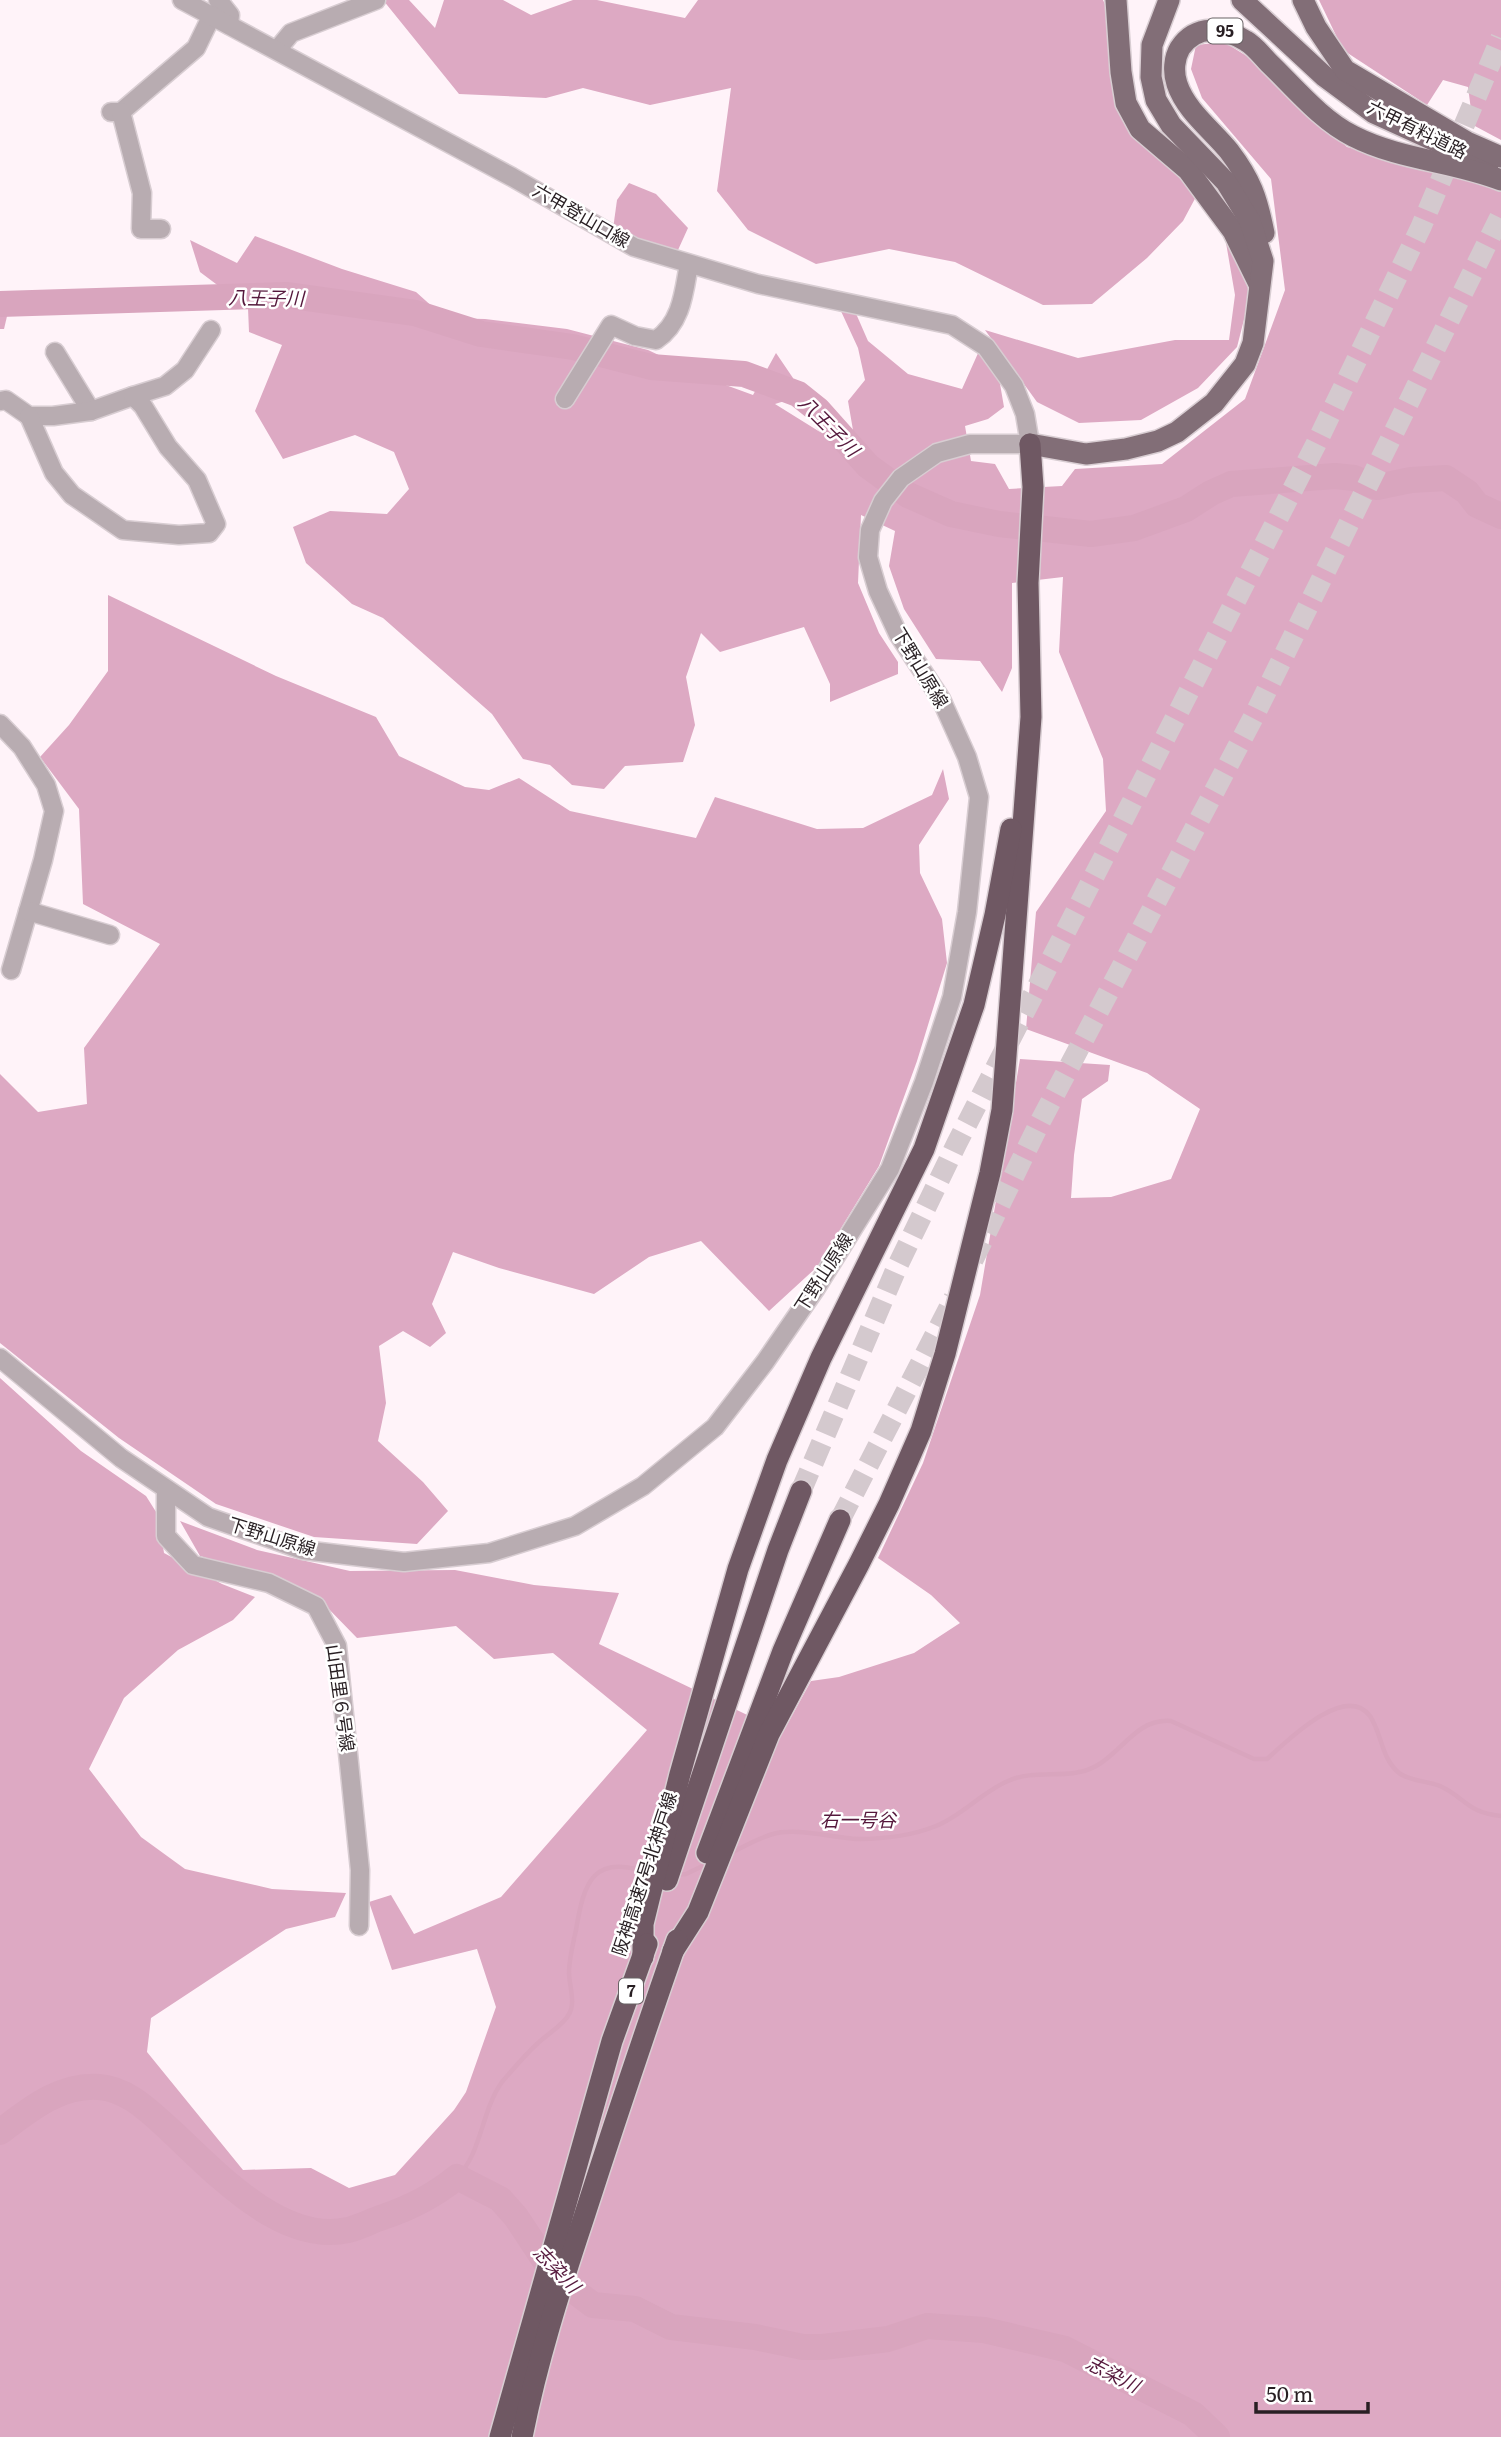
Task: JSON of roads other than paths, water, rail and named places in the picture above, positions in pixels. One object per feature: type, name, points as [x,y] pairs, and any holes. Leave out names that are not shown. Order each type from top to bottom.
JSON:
[{"type":"highway","points":[[673,1951],[698,1912],[769,1734],[859,1564],[921,1432],[945,1354],[990,1173],[1002,1110],[1031,717],[1028,583],[1033,487],[1030,444]]},
{"type":"highway","points":[[643,1957],[643,1924],[680,1774],[738,1569],[758,1510],[821,1358],[924,1149],[974,1005],[995,915],[1031,717]]},
{"type":"highway","name":"阪神高速7号北神戸線","points":[[500,2437],[612,2041],[643,1957],[685,1823],[800,1491]]},
{"type":"highway","name":"7","points":[[522,2437],[563,2282],[626,2085],[746,1745],[840,1520]]},
{"type":"main road","points":[[1116,0],[1126,103],[1140,129],[1188,170],[1233,231],[1261,289]]},
{"type":"main road","name":"95","points":[[1030,444],[1086,454],[1126,449],[1177,432],[1214,403],[1245,364],[1253,343],[1263,261],[1250,221],[1226,182],[1171,125],[1156,100],[1151,77],[1152,45],[1169,0]]},
{"type":"main road","name":"六甲有料道路","points":[[1242,0],[1324,76],[1374,113],[1501,171]]},
{"type":"main road","points":[[1303,0],[1316,27],[1345,69],[1467,142],[1501,157]]},
{"type":"main road","name":"95","points":[[1261,289],[1270,260],[1256,196],[1245,173],[1192,109],[1177,84],[1175,58],[1188,39],[1197,33],[1221,29],[1247,42],[1320,113],[1352,136],[1399,154],[1479,171],[1501,180]]},
{"type":"street","name":"六甲登山口線","points":[[182,0],[215,8],[229,25],[512,177],[634,247],[758,284],[952,326],[986,346],[1014,386],[1025,414],[1030,444]]},
{"type":"street","points":[[276,50],[291,33],[376,0]]},
{"type":"street","points":[[160,229],[141,229],[142,193],[116,112],[196,48],[215,8]]},
{"type":"street","points":[[565,398],[611,325],[635,336],[656,340],[668,332],[680,308],[689,264]]},
{"type":"street","points":[[29,416],[91,411],[165,386],[185,370],[211,330]]},
{"type":"street","points":[[55,352],[91,411]]},
{"type":"street","points":[[0,401],[6,400],[29,416],[54,473],[72,495],[123,530],[179,535],[209,533],[216,524],[197,480],[168,447],[133,396]]},
{"type":"street","name":"下野山原線","points":[[0,1359],[121,1458],[208,1517],[303,1550],[404,1562],[489,1553],[575,1526],[643,1486],[715,1427],[765,1362],[816,1287],[890,1169],[924,1082],[952,998],[967,912],[979,797],[967,757],[941,699],[898,634],[878,591],[868,556],[870,530],[883,501],[901,478],[937,453],[970,444],[1030,444]]},
{"type":"street","points":[[0,724],[22,747],[46,785],[54,811],[43,860],[11,970]]},
{"type":"street","points":[[28,911],[110,935]]},
{"type":"street","name":"山田里６号線","points":[[166,1489],[166,1536],[193,1566],[269,1583],[316,1606],[337,1646],[360,1870],[359,1926]]},
{"type":"waterway","name":"八王子川","points":[[0,304],[286,295],[415,313],[481,334],[573,347],[651,367],[744,374],[798,394],[818,410],[868,466],[908,495],[951,514],[999,524],[1091,534],[1134,528],[1186,509],[1231,484],[1335,476],[1354,478],[1377,487],[1411,480],[1446,478],[1467,492],[1477,505],[1501,516]]},
{"type":"waterway","name":"右一号谷","points":[[729,1854],[762,1838],[782,1832],[868,1839],[927,1829],[946,1821],[1008,1781],[1030,1775],[1075,1773],[1096,1766],[1139,1730],[1159,1721],[1171,1721],[1254,1759],[1267,1759],[1301,1729],[1331,1710],[1346,1706],[1359,1707],[1370,1716],[1385,1753],[1399,1773],[1440,1786],[1473,1808],[1501,1816]]},
{"type":"waterway","name":"右一号谷","points":[[674,1875],[686,1874],[709,1863]]},
{"type":"waterway","name":"右一号谷","points":[[457,2177],[472,2156],[495,2093],[502,2082],[569,2014],[572,2004],[570,1957],[583,1898],[594,1876],[615,1867],[649,1873]]},
{"type":"waterway","name":"志染川","points":[[0,2132],[34,2107],[58,2094],[85,2087],[110,2089],[120,2092],[146,2109],[250,2201],[274,2216],[298,2226],[323,2232],[352,2229],[412,2205],[457,2177],[500,2199],[516,2217],[545,2261],[569,2287],[593,2305],[635,2309],[671,2327],[755,2337],[803,2347],[888,2339],[927,2326],[984,2330],[1065,2349],[1193,2414],[1217,2437]]},
{"type":"tunnel","points":[[801,1491],[897,1267],[957,1143],[1316,444],[1421,227],[1501,38]]},
{"type":"tunnel","points":[[973,1260],[1039,1124],[1255,714],[1501,215]]},
{"type":"tunnel","points":[[840,1520],[954,1298]]}]
